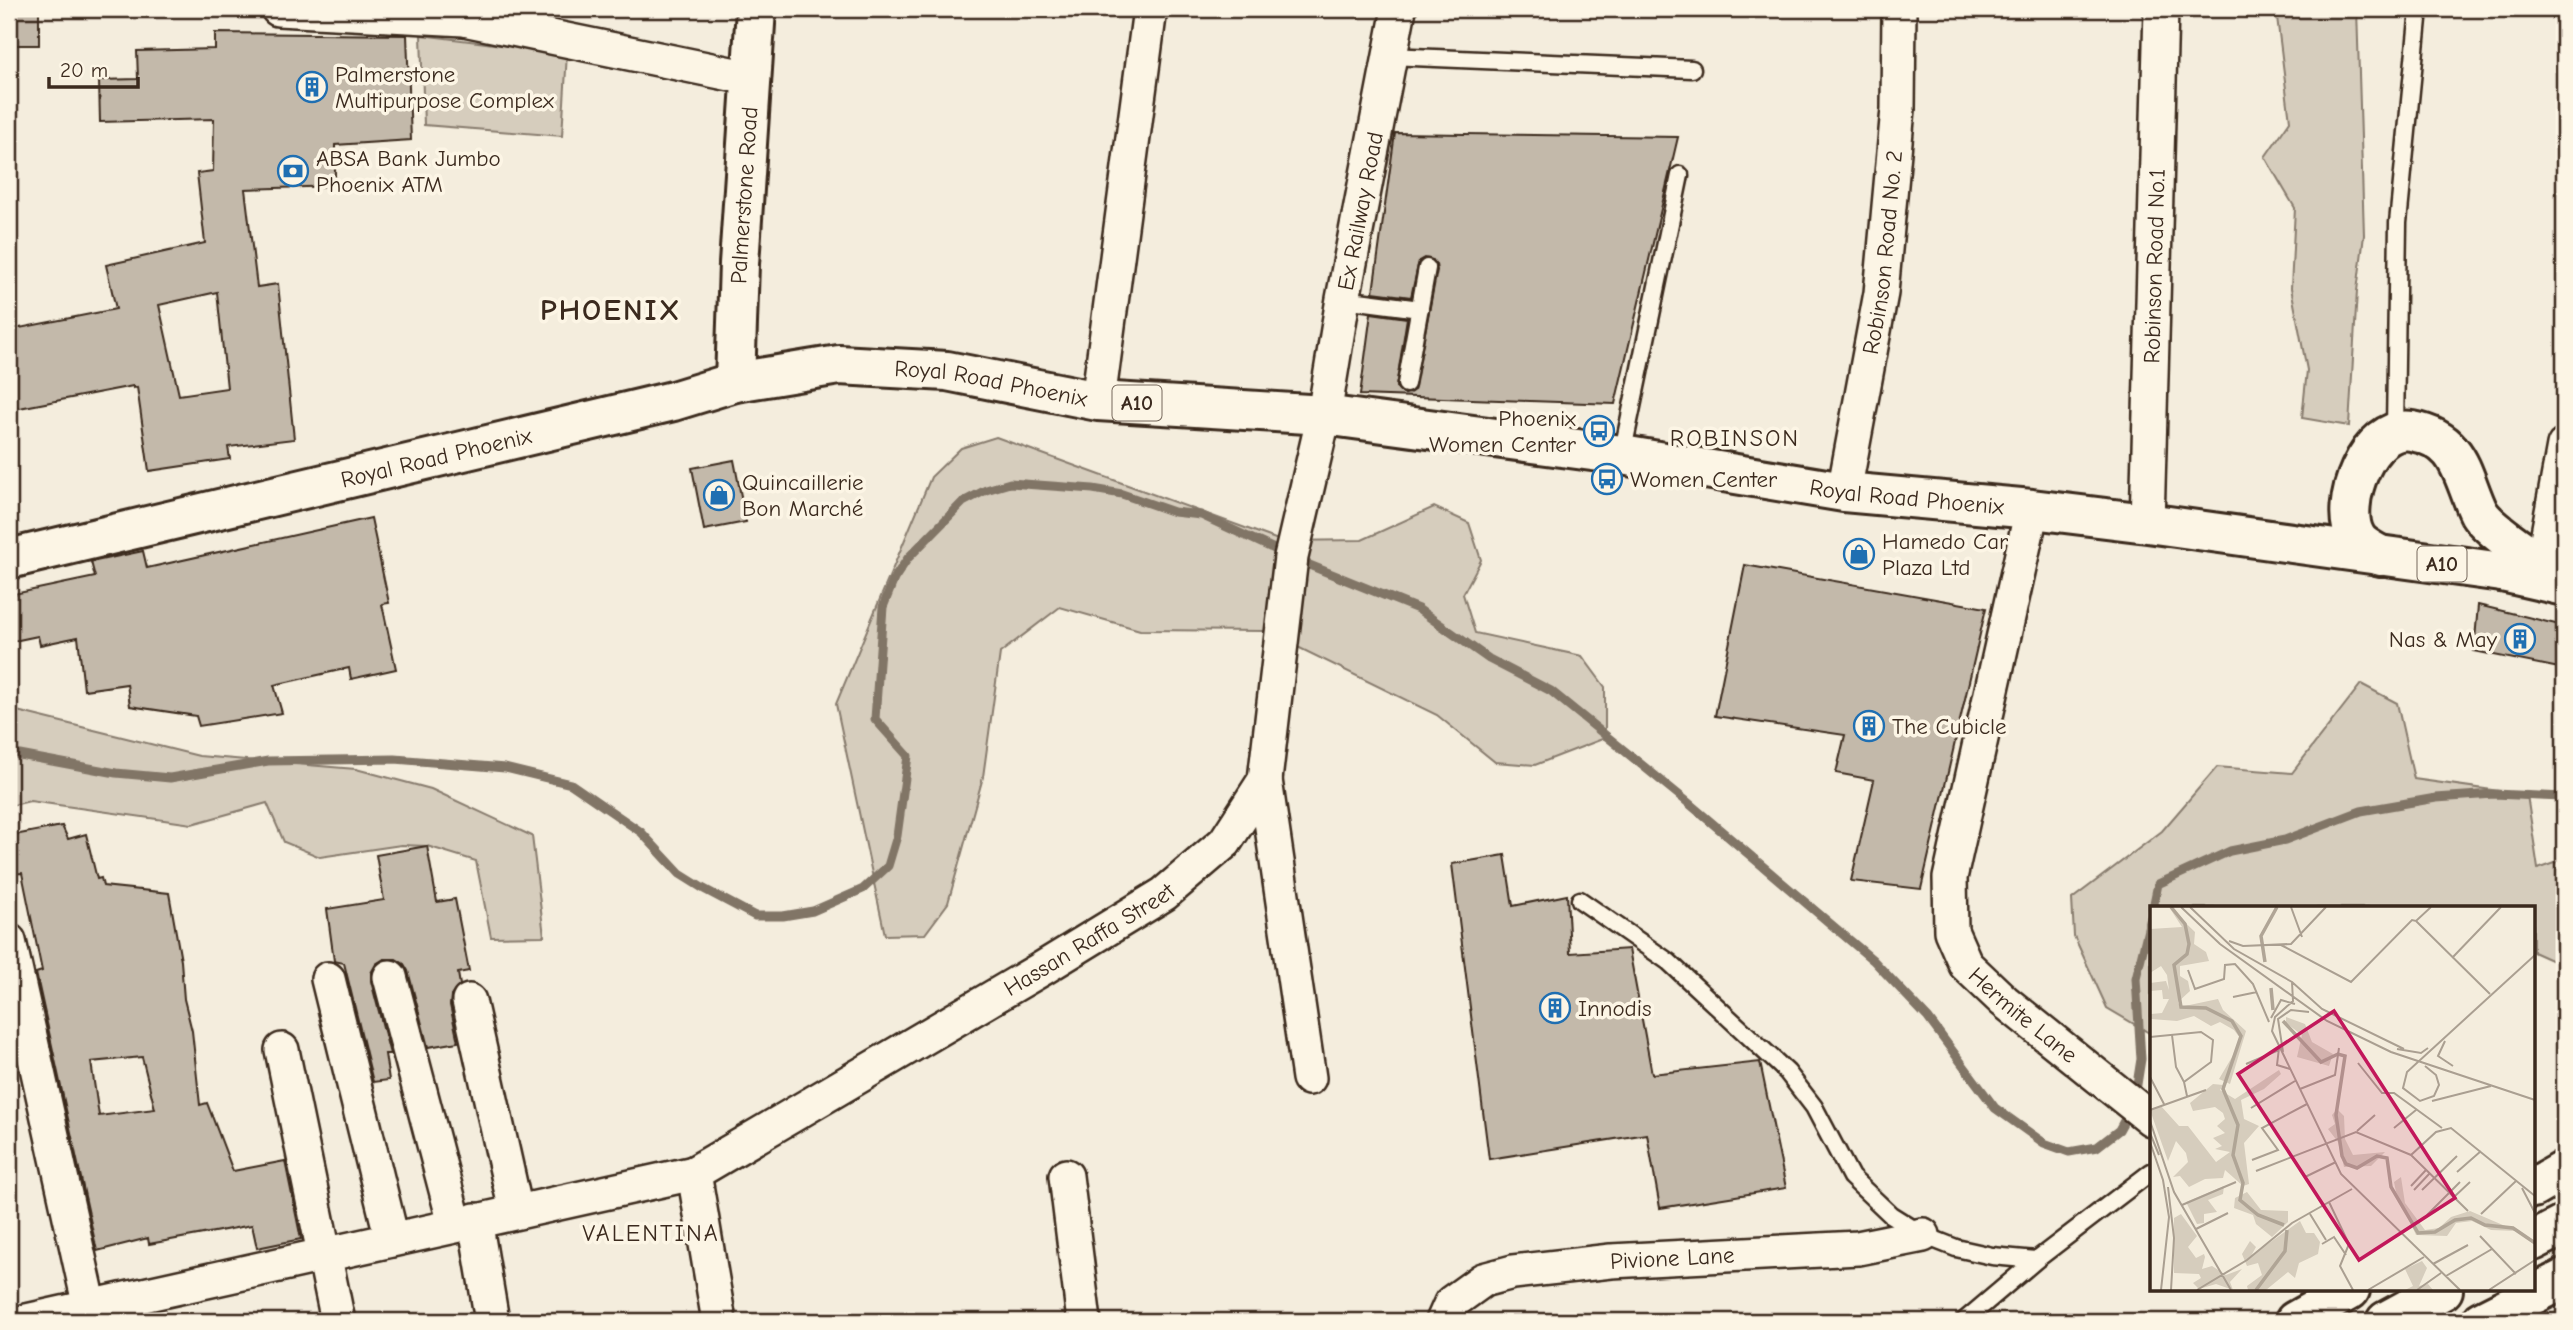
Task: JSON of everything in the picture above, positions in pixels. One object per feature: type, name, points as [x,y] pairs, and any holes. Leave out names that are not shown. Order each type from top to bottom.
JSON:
[{"type":"main road","name":"Palmerstone Road","points":[[735,382],[739,264],[756,9]]},
{"type":"main road","name":"Royal Road Phoenix","points":[[9,559],[659,404],[735,382],[839,365],[947,370],[1098,401],[1324,415],[1622,455],[1844,492],[2032,509],[2282,542]]},
{"type":"main road","points":[[2381,556],[2356,538],[2353,529],[2351,503],[2360,466],[2375,445],[2395,430],[2413,431],[2437,441],[2458,458],[2481,515],[2501,536],[2559,572]]},
{"type":"main road","points":[[2282,542],[2323,524],[2351,503]]},
{"type":"main road","name":"A10","points":[[2282,542],[2502,572],[2559,572]]},
{"type":"main road","points":[[2534,1187],[2564,1172]]},
{"type":"main road","points":[[2534,1240],[2564,1225]]},
{"type":"main road","points":[[2481,1321],[2564,1279]]},
{"type":"main road","points":[[2295,1321],[2346,1292]]},
{"type":"main road","points":[[2386,1321],[2439,1292]]},
{"type":"street","points":[[278,9],[464,19],[750,78]]},
{"type":"street","points":[[1098,401],[1150,9]]},
{"type":"street","name":"Ex Railway Road","points":[[1324,415],[1343,299],[1399,9]]},
{"type":"street","name":"Robinson Road No. 2","points":[[1844,492],[1881,293],[1898,108],[1899,9]]},
{"type":"street","name":"Robinson Road No.1","points":[[2147,523],[2161,9]]},
{"type":"street","name":"Hassan Raffa Street","points":[[26,1321],[92,1314],[326,1254],[694,1173],[1164,894],[1225,842],[1265,779],[1292,557],[1324,415]]},
{"type":"street","points":[[2559,572],[2564,446]]},
{"type":"street","name":"Hermite Lane","points":[[2032,509],[1950,878],[1951,931],[1966,965],[2004,1001],[2150,1118]]},
{"type":"street","points":[[1265,779],[1309,1079]]},
{"type":"street","points":[[9,942],[92,1314]]},
{"type":"street","points":[[390,977],[465,1222],[492,1321]]},
{"type":"street","points":[[328,979],[392,1239]]},
{"type":"street","points":[[469,1000],[516,1211]]},
{"type":"street","points":[[282,1050],[338,1321]]},
{"type":"street","points":[[694,1173],[719,1321]]},
{"type":"street","points":[[1066,1176],[1084,1321]]},
{"type":"street","name":"Pivione Lane","points":[[1443,1321],[1451,1303],[1483,1280],[1513,1272],[1611,1261],[1858,1248],[1923,1235]]},
{"type":"lane","points":[[2395,430],[2398,223],[2419,9]]},
{"type":"lane","points":[[1390,56],[1692,69]]},
{"type":"lane","points":[[1622,455],[1680,175]]},
{"type":"lane","points":[[1406,384],[1426,268]]},
{"type":"lane","points":[[1343,299],[1420,309]]},
{"type":"lane","points":[[1580,900],[1669,962],[1787,1072],[1814,1107],[1851,1177],[1891,1214],[1923,1235],[1956,1248],[1992,1256],[2036,1259]]},
{"type":"lane","points":[[1964,1321],[2036,1259],[2150,1173]]},
{"type":"shaded area","points":[[2278,9],[2357,9],[2364,235],[2357,291],[2349,426],[2302,418],[2307,370],[2291,288],[2295,208],[2265,157],[2290,121]]},
{"type":"shaded area","points":[[421,35],[567,53],[562,136],[424,125]]},
{"type":"shaded area","points":[[996,437],[1281,541],[1362,540],[1434,507],[1469,523],[1481,560],[1463,594],[1475,633],[1582,656],[1605,687],[1605,738],[1535,765],[1495,762],[1437,715],[1265,631],[1140,630],[1060,607],[1000,653],[983,777],[948,903],[925,934],[885,935],[836,704],[931,477],[961,448]]},
{"type":"shaded area","points":[[2361,684],[2397,703],[2414,779],[2527,795],[2538,869],[2564,860],[2564,966],[2534,952],[2534,906],[2150,906],[2150,1033],[2107,1008],[2074,936],[2072,899],[2162,831],[2217,767],[2292,773]]},
{"type":"shaded area","points":[[9,709],[199,756],[356,769],[431,789],[532,836],[544,936],[491,937],[476,861],[427,846],[401,845],[320,857],[284,842],[267,803],[192,824],[30,801],[9,806]]},
{"type":"building","points":[[9,9],[39,9],[39,45],[9,45]]},
{"type":"building","points":[[215,33],[407,35],[411,140],[335,145],[335,186],[245,189],[257,287],[278,284],[294,439],[228,447],[230,459],[149,471],[137,387],[9,410],[9,330],[116,309],[106,265],[205,243],[197,173],[213,171],[214,119],[100,122],[99,80],[138,79],[137,51],[215,49]],"holes":[[[217,292],[227,388],[179,395],[159,305]]]},
{"type":"building","points":[[1395,133],[1678,137],[1615,404],[1360,395],[1371,313],[1407,318],[1396,387],[1405,394],[1414,390],[1437,270],[1433,260],[1424,258],[1419,261],[1411,297],[1373,292]]},
{"type":"building","name":"Quincaillerie Bon Marché","points":[[734,460],[746,522],[704,530],[692,468]]},
{"type":"building","points":[[371,518],[389,603],[382,604],[396,669],[351,679],[349,668],[274,685],[282,713],[199,726],[196,716],[130,706],[127,684],[84,690],[78,637],[40,645],[38,636],[9,642],[9,595],[95,577],[91,562],[143,551],[147,568]]},
{"type":"building","name":"The Cubicle","points":[[1745,565],[1986,608],[1921,889],[1851,881],[1874,780],[1836,773],[1845,735],[1715,716]]},
{"type":"building","name":"Nas & May","points":[[2478,605],[2564,626],[2564,669],[2474,651]]},
{"type":"building","points":[[62,826],[68,839],[86,834],[97,879],[101,878],[103,886],[169,893],[181,961],[184,999],[192,1031],[200,1105],[207,1103],[233,1171],[285,1161],[301,1239],[257,1248],[252,1225],[149,1244],[148,1238],[97,1251],[36,973],[42,971],[22,873],[9,874],[9,836]],"holes":[[[142,1057],[155,1109],[99,1116],[91,1062]]]},
{"type":"building","points":[[427,846],[437,902],[455,899],[469,971],[458,973],[460,985],[451,996],[450,1005],[458,1042],[428,1047],[408,971],[404,964],[396,959],[384,959],[376,964],[371,973],[371,981],[390,1054],[385,1054],[389,1080],[373,1082],[344,963],[334,961],[327,909],[384,900],[376,855]]},
{"type":"building","name":"Innodis","points":[[1505,855],[1513,906],[1567,895],[1570,953],[1629,949],[1652,1074],[1760,1062],[1786,1188],[1660,1208],[1647,1134],[1489,1159],[1452,864]]},
{"type":"waterway","points":[[9,753],[116,773],[170,778],[268,761],[395,759],[505,768],[571,784],[641,832],[680,874],[704,889],[755,916],[783,916],[813,911],[863,889],[888,866],[897,836],[908,756],[875,719],[883,607],[894,579],[908,558],[963,502],[986,490],[1010,483],[1093,489],[1122,494],[1174,512],[1201,515],[1285,554]]},
{"type":"waterway","points":[[1297,560],[1418,609],[1489,659],[1551,691],[1685,800],[1873,960],[1928,1018],[1995,1108],[2044,1143],[2069,1152],[2097,1147],[2119,1130],[2130,1110]]},
{"type":"waterway","points":[[2153,906],[2158,884],[2230,851],[2285,840],[2361,811],[2436,798],[2494,794],[2564,797]]},
{"type":"waterway","points":[[2135,1097],[2141,1059],[2136,978],[2150,921]]},
{"type":"place","name":"Palmerstone Multipurpose Complex","points":[[312,87]]},
{"type":"place","name":"ABSA Bank Jumbo Phoenix ATM","points":[[293,171]]},
{"type":"place","name":"Phoenix Women Center","points":[[1599,431]]},
{"type":"place","name":"Women Center","points":[[1607,479]]},
{"type":"place","name":"Quincaillerie Bon Marché","points":[[719,495]]},
{"type":"place","name":"Hamedo Car Plaza Ltd","points":[[1859,554]]},
{"type":"place","name":"Nas & May","points":[[2520,639]]},
{"type":"place","name":"The Cubicle","points":[[1869,726]]},
{"type":"place","name":"Innodis","points":[[1555,1008]]},
{"type":"district","name":"PHOENIX","points":[[611,310]]},
{"type":"district","name":"ROBINSON","points":[[1735,438]]},
{"type":"district","name":"VALENTINA","points":[[651,1233]]}]
